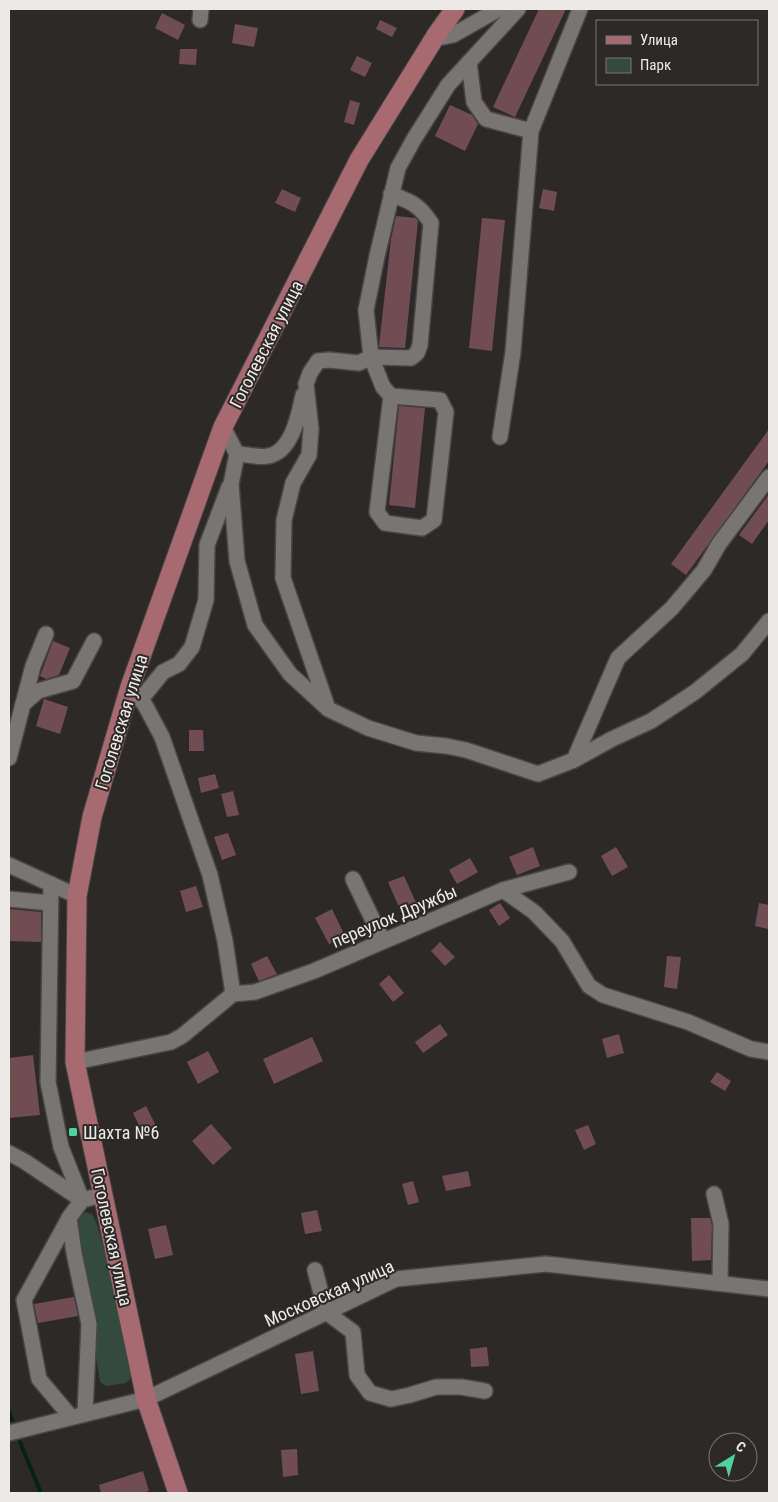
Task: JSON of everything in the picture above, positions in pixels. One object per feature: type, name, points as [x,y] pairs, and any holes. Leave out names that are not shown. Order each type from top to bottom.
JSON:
[{"type":"main road","name":"Гоголевская улица","points":[[178,1493],[146,1399],[75,1062],[77,896],[92,817],[224,427],[359,160],[437,34],[455,9]]},
{"type":"street","points":[[437,34],[444,36],[453,35],[499,9]]},
{"type":"street","points":[[391,396],[440,400],[446,412],[434,520],[422,528],[385,523],[377,512],[391,396],[383,386],[371,356],[366,310],[398,168],[448,85],[518,9]]},
{"type":"street","points":[[500,437],[513,352],[530,131],[580,9]]},
{"type":"street","points":[[469,62],[474,102],[486,119],[530,131]]},
{"type":"street","points":[[237,454],[268,456],[282,450],[296,426],[306,384],[310,373],[318,361],[330,360],[358,363],[371,356],[411,358],[417,353],[420,346],[431,223],[423,210],[391,194]]},
{"type":"street","points":[[306,384],[311,429],[309,455],[293,483],[284,520],[283,578],[328,709]]},
{"type":"street","points":[[75,1062],[171,1042],[182,1036],[233,994],[225,941],[210,875],[162,737],[135,693],[163,672],[179,664],[192,646],[206,600],[207,545],[231,484],[237,454],[224,427]]},
{"type":"street","points":[[574,760],[618,658],[672,608],[698,578],[719,544],[769,478]]},
{"type":"street","points":[[231,484],[237,562],[255,625],[290,674],[328,709],[368,728],[416,743],[466,750],[538,774],[574,760],[612,739],[651,721],[695,692],[742,654],[769,621]]},
{"type":"street","points":[[9,758],[33,666],[46,634]]},
{"type":"street","points":[[23,704],[38,691],[74,681],[94,641]]},
{"type":"street","points":[[9,865],[77,896]]},
{"type":"street","name":"переулок Дружбы","points":[[233,994],[255,992],[314,971],[503,890],[569,872]]},
{"type":"street","points":[[353,879],[383,941]]},
{"type":"street","points":[[51,884],[48,1082],[61,1147],[82,1200]]},
{"type":"street","points":[[503,890],[534,912],[562,941],[589,986],[603,995],[688,1022],[751,1049],[769,1052]]},
{"type":"street","points":[[9,899],[50,903]]},
{"type":"street","points":[[9,1153],[82,1200]]},
{"type":"street","points":[[714,1194],[721,1224],[720,1283]]},
{"type":"street","points":[[78,1415],[39,1379],[24,1300],[69,1218],[82,1200],[102,1195]]},
{"type":"street","points":[[69,1218],[74,1253],[89,1324],[78,1415]]},
{"type":"street","name":"Московская улица","points":[[9,1433],[146,1399],[396,1279],[546,1264],[769,1288]]},
{"type":"street","points":[[315,1270],[326,1312],[353,1332],[357,1375],[370,1393],[390,1399],[436,1387],[461,1387],[485,1391]]},
{"type":"green space","points":[[85,1212],[92,1214],[96,1222],[110,1268],[131,1372],[130,1379],[126,1383],[106,1386],[100,1382],[76,1227],[80,1217]]},
{"type":"building","points":[[539,9],[566,9],[515,117],[493,107]]},
{"type":"building","points":[[162,13],[185,25],[178,40],[155,28]]},
{"type":"building","points":[[380,20],[397,28],[392,37],[376,29]]},
{"type":"building","points":[[235,24],[258,28],[254,47],[232,43]]},
{"type":"building","points":[[180,49],[197,49],[196,65],[179,64]]},
{"type":"building","points":[[357,56],[372,63],[365,77],[350,70]]},
{"type":"building","points":[[350,100],[360,103],[354,125],[344,122]]},
{"type":"building","points":[[450,105],[472,115],[478,124],[465,151],[435,136]]},
{"type":"building","points":[[282,189],[301,198],[295,212],[275,203]]},
{"type":"building","points":[[543,189],[557,192],[554,211],[539,208]]},
{"type":"building","points":[[396,216],[416,218],[418,221],[405,348],[379,347],[391,239]]},
{"type":"building","points":[[482,218],[505,220],[492,351],[469,348]]},
{"type":"building","points":[[399,406],[425,408],[415,508],[389,505]]},
{"type":"building","points":[[769,429],[769,461],[686,575],[671,564]]},
{"type":"building","points":[[769,494],[769,520],[752,544],[739,535]]},
{"type":"building","points":[[53,641],[70,648],[59,675],[46,679],[40,676]]},
{"type":"building","points":[[44,699],[68,707],[60,734],[36,726]]},
{"type":"building","points":[[189,730],[203,730],[204,751],[189,751]]},
{"type":"building","points":[[215,774],[219,788],[201,793],[198,778]]},
{"type":"building","points":[[233,791],[239,815],[227,817],[221,794]]},
{"type":"building","points":[[228,833],[236,855],[222,860],[214,837]]},
{"type":"building","points":[[533,847],[540,866],[517,875],[509,857]]},
{"type":"building","points":[[616,847],[628,867],[612,876],[601,856]]},
{"type":"building","points":[[470,858],[478,872],[457,884],[449,870]]},
{"type":"building","points":[[404,876],[418,907],[402,914],[388,882]]},
{"type":"building","points":[[196,886],[203,907],[186,912],[180,891]]},
{"type":"building","points":[[500,903],[510,918],[499,926],[489,910]]},
{"type":"building","points":[[759,903],[769,905],[768,929],[755,926]]},
{"type":"building","points":[[9,909],[41,912],[41,942],[9,941]]},
{"type":"building","points":[[332,909],[345,936],[329,944],[315,918]]},
{"type":"building","points":[[440,942],[455,957],[445,966],[431,951]]},
{"type":"building","points":[[267,956],[277,974],[259,981],[251,964]]},
{"type":"building","points":[[667,956],[681,957],[677,989],[664,987]]},
{"type":"building","points":[[389,975],[404,993],[393,1002],[379,984]]},
{"type":"building","points":[[440,1024],[448,1035],[423,1053],[415,1042]]},
{"type":"building","points":[[619,1034],[624,1053],[607,1058],[602,1039]]},
{"type":"building","points":[[312,1037],[323,1061],[274,1084],[263,1059]]},
{"type":"building","points":[[208,1051],[219,1072],[198,1084],[187,1062]]},
{"type":"building","points":[[33,1055],[40,1115],[9,1118],[9,1058]]},
{"type":"building","points":[[717,1072],[731,1081],[725,1091],[710,1082]]},
{"type":"building","points":[[146,1106],[157,1128],[144,1135],[133,1113]]},
{"type":"building","points":[[211,1124],[232,1148],[213,1165],[192,1141]]},
{"type":"building","points":[[588,1125],[596,1144],[584,1150],[575,1130]]},
{"type":"building","points":[[468,1171],[471,1186],[446,1191],[442,1176]]},
{"type":"building","points":[[413,1181],[419,1202],[408,1205],[402,1184]]},
{"type":"building","points":[[317,1210],[322,1231],[305,1234],[301,1213]]},
{"type":"building","points":[[691,1218],[710,1218],[712,1225],[711,1260],[692,1261]]},
{"type":"building","points":[[166,1225],[173,1255],[155,1259],[148,1229]]},
{"type":"building","points":[[74,1297],[78,1316],[38,1323],[34,1304]]},
{"type":"building","points":[[487,1347],[489,1366],[471,1367],[470,1349]]},
{"type":"building","points":[[313,1351],[319,1391],[301,1394],[295,1354]]},
{"type":"building","points":[[297,1449],[298,1475],[283,1477],[281,1450]]},
{"type":"building","points":[[143,1471],[149,1491],[141,1493],[101,1493],[99,1485]]},
{"type":"waterway","points":[[9,1412],[12,1420]]},
{"type":"waterway","points":[[20,1442],[41,1493]]},
{"type":"place","name":"Шахта №6","points":[[73,1132]]}]
